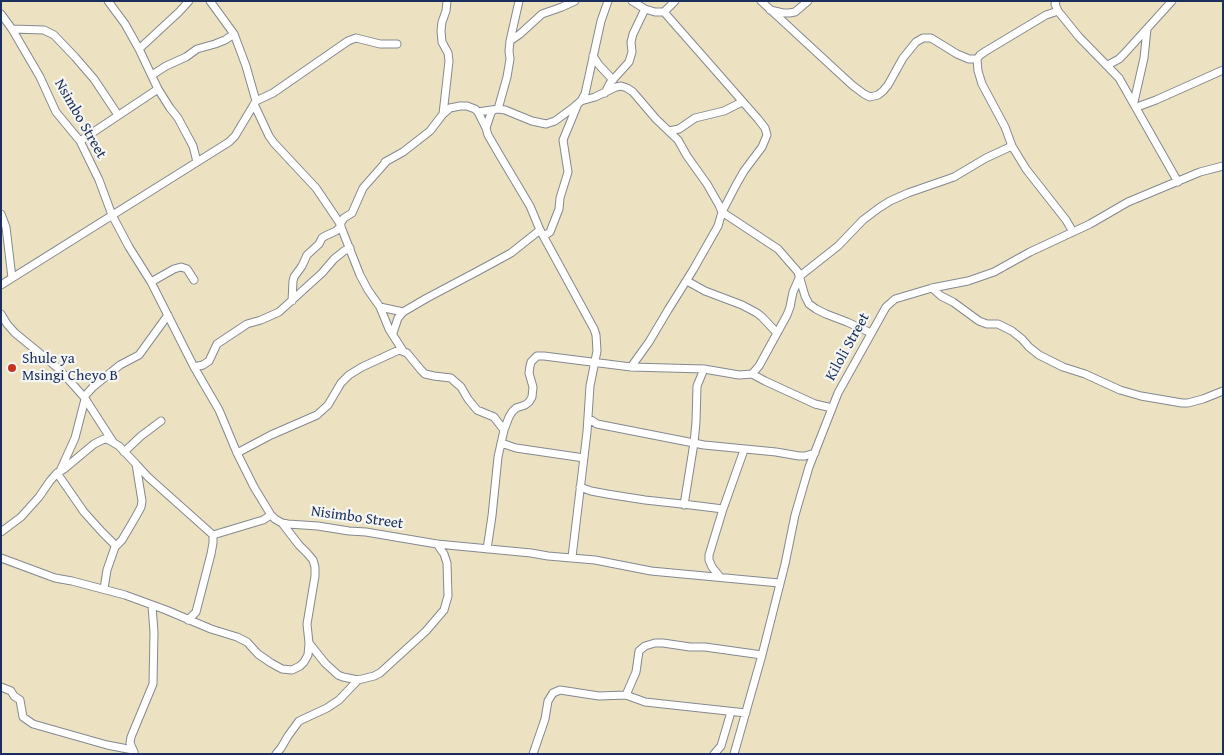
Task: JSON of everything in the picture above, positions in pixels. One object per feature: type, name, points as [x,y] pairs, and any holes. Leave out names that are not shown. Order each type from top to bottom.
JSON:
[{"type":"street","points":[[108,1],[125,24],[158,89],[178,118],[193,146],[197,162]]},
{"type":"street","points":[[139,49],[189,1]]},
{"type":"street","points":[[210,1],[234,34],[246,66],[255,102],[269,136],[316,188],[341,225],[360,275],[380,307],[403,351],[425,374],[453,380],[461,387],[477,410],[494,417],[504,430]]},
{"type":"street","points":[[443,114],[449,60],[448,53],[442,42],[441,32],[447,1]]},
{"type":"street","points":[[486,128],[507,78],[510,40],[519,1]]},
{"type":"street","points":[[510,40],[520,34],[542,14],[575,1]]},
{"type":"street","points":[[478,112],[505,110],[538,123],[546,124],[555,121],[579,102],[585,94],[601,21],[608,1]]},
{"type":"street","points":[[632,1],[645,10],[655,12],[664,12],[675,1]]},
{"type":"street","points":[[761,1],[852,85],[870,97],[878,95],[883,91],[903,58],[916,42],[923,38],[931,38],[957,54],[977,59]]},
{"type":"street","points":[[770,10],[783,13],[795,12],[808,1]]},
{"type":"street","points":[[1108,65],[1119,60],[1172,1]]},
{"type":"street","points":[[977,59],[986,51],[1046,15],[1055,4],[1079,37],[1119,78],[1178,182]]},
{"type":"street","points":[[605,93],[610,83],[631,58],[633,34],[645,10]]},
{"type":"street","points":[[631,367],[687,281],[718,226],[722,212],[740,177],[762,147],[767,135],[766,128],[664,12]]},
{"type":"street","name":"Nsimbo Street","points":[[1,14],[40,77],[56,112],[80,141],[112,215]]},
{"type":"street","points":[[12,29],[44,30],[54,35],[94,79],[118,115]]},
{"type":"street","points":[[1135,105],[1144,58],[1147,29]]},
{"type":"street","points":[[152,75],[197,49],[225,40],[234,34]]},
{"type":"street","points":[[1,285],[229,142],[235,136],[255,102],[273,93],[348,41],[356,38],[380,44],[397,44]]},
{"type":"street","points":[[593,56],[614,80]]},
{"type":"street","points":[[977,59],[982,84],[1006,127],[1012,146],[1026,169],[1073,232]]},
{"type":"street","points":[[1135,105],[1156,100],[1223,70]]},
{"type":"street","points":[[579,102],[622,86],[633,92],[656,119],[678,140],[707,184],[722,212],[778,249],[798,272],[809,304],[826,314],[871,333]]},
{"type":"street","points":[[80,141],[158,89]]},
{"type":"street","points":[[392,333],[398,318],[403,312],[511,253],[542,233],[550,232],[559,209],[560,198],[568,172],[564,140],[579,102]]},
{"type":"street","points":[[669,131],[679,129],[695,118],[724,111],[742,102]]},
{"type":"street","points":[[292,301],[294,277],[307,255],[319,244],[322,238],[336,231],[344,218],[352,213],[363,188],[386,162],[430,132],[443,114],[450,108],[460,106],[472,108],[478,112],[491,141],[530,206],[542,233],[596,336],[595,363],[590,386],[584,458],[572,558]]},
{"type":"street","points":[[752,374],[759,366],[787,315],[793,292],[800,276],[846,239],[863,220],[879,208],[908,193],[954,178],[986,158],[1012,146]]},
{"type":"street","name":"Kiloli Street","points":[[734,754],[762,655],[795,516],[815,453],[838,394],[886,307],[895,299],[932,288],[980,278],[1090,224],[1128,202],[1200,172],[1223,166]]},
{"type":"street","points":[[1,214],[6,227],[12,278]]},
{"type":"street","points":[[1,558],[54,578],[125,595],[244,640],[271,663],[282,669],[292,670],[300,666],[308,655],[307,624],[315,576],[315,567],[312,560],[282,523],[272,515],[254,487],[219,410],[194,368],[151,282],[112,215]]},
{"type":"street","points":[[194,368],[209,361],[217,344],[247,324],[279,312],[334,259],[350,248]]},
{"type":"street","points":[[151,282],[181,267],[187,269],[194,280]]},
{"type":"street","points":[[687,281],[705,291],[742,305],[757,313],[777,333]]},
{"type":"street","points":[[932,288],[979,321],[987,324],[998,324],[1012,331],[1040,355],[1063,367],[1085,374],[1120,390],[1141,396],[1182,403],[1202,399],[1223,390]]},
{"type":"street","points":[[380,307],[403,312]]},
{"type":"street","points":[[1,314],[15,333],[59,369],[85,398],[114,442],[148,477],[213,536],[211,554],[196,612],[188,620]]},
{"type":"street","points":[[58,472],[75,438],[85,398],[93,387],[120,365],[139,355],[168,315]]},
{"type":"street","points":[[237,453],[271,435],[317,415],[328,405],[341,382],[349,375],[393,352],[403,351]]},
{"type":"street","points":[[487,549],[498,457],[504,430],[512,412],[529,402],[532,397],[533,388],[529,373],[531,362],[536,356],[631,367],[704,370],[738,375],[752,374],[815,404],[832,408]]},
{"type":"street","points":[[684,505],[694,443],[697,386],[704,370]]},
{"type":"street","points":[[588,418],[597,424],[694,443],[799,456],[815,453]]},
{"type":"street","points":[[124,452],[161,421]]},
{"type":"street","points":[[1,532],[21,517],[58,472],[100,441],[104,439],[114,442]]},
{"type":"street","points":[[501,443],[516,448],[584,458]]},
{"type":"street","points":[[720,577],[712,567],[709,555],[744,450]]},
{"type":"street","points":[[104,589],[106,570],[115,547],[122,540],[141,507],[142,501],[136,464]]},
{"type":"street","points":[[58,472],[84,512],[115,547]]},
{"type":"street","points":[[580,487],[607,494],[645,500],[723,509]]},
{"type":"street","points":[[213,536],[263,520],[272,515]]},
{"type":"street","name":"Nisimbo Street","points":[[282,523],[366,532],[437,544],[595,560],[651,571],[779,583]]},
{"type":"street","points":[[309,643],[325,663],[343,678],[358,680],[380,673],[426,631],[444,610],[448,596],[447,563],[444,554],[437,544]]},
{"type":"street","points":[[134,752],[130,743],[131,737],[153,684],[154,632],[152,606]]},
{"type":"street","points":[[626,695],[636,672],[639,651],[641,648],[650,645],[663,643],[762,655]]},
{"type":"street","points":[[276,754],[299,721],[327,708],[339,700],[358,680]]},
{"type":"street","points":[[1,688],[11,691],[20,700],[23,717],[33,724],[134,752]]},
{"type":"street","points":[[532,754],[545,719],[548,701],[553,693],[560,690],[599,696],[626,695],[644,702],[746,713]]},
{"type":"street","points":[[714,754],[721,746],[731,712]]},
{"type":"place","name":"Shule ya Msingi Cheyo B","points":[[12,368]]}]
